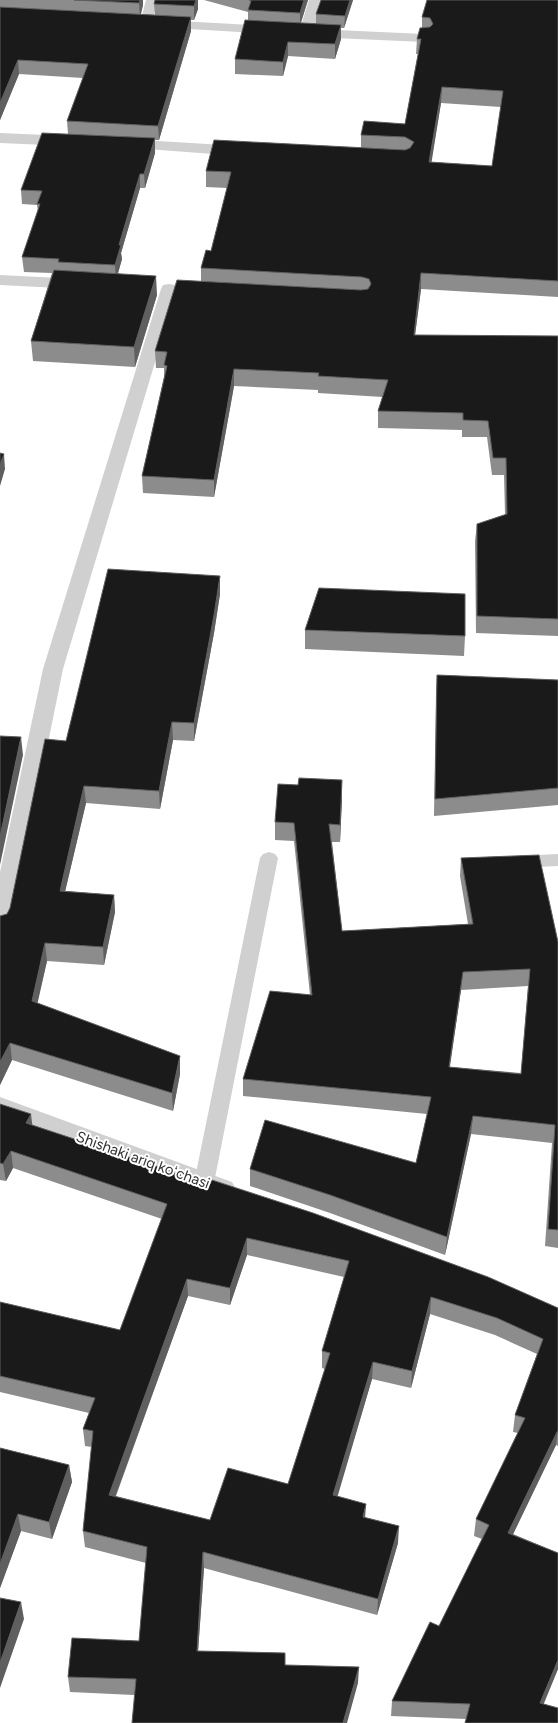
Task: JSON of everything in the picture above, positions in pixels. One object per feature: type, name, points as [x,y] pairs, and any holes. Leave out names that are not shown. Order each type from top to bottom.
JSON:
[{"type":"street","points":[[306,32],[316,0]]},
{"type":"street","points":[[130,22],[424,38]]},
{"type":"street","points":[[0,138],[87,142]]},
{"type":"street","points":[[111,144],[253,151]]},
{"type":"street","points":[[0,280],[92,285]]},
{"type":"street","points":[[0,925],[53,669],[169,289]]},
{"type":"street","name":"Shishaki ariq koʻchasi","points":[[0,1107],[204,1183],[247,1197]]},
{"type":"lane","points":[[146,23],[152,0]]},
{"type":"lane","points":[[204,1183],[268,858]]},
{"type":"lane","points":[[499,863],[558,860]]},
{"type":"building","points":[[74,0],[140,0],[139,3]]},
{"type":"building","points":[[155,0],[196,0],[194,6],[154,4]]},
{"type":"building","points":[[249,0],[304,0],[300,13],[248,10],[251,1]]},
{"type":"building","points":[[321,0],[350,0],[345,16],[316,14]]},
{"type":"building","points":[[427,0],[558,0],[558,281],[421,273],[414,335],[558,336],[558,619],[477,616],[477,524],[507,514],[506,458],[493,458],[488,421],[463,420],[463,413],[378,411],[388,380],[318,376],[319,373],[234,369],[214,480],[142,476],[167,366],[164,365],[167,352],[155,351],[177,280],[361,290],[368,289],[371,284],[369,279],[362,277],[201,268],[206,250],[211,251],[231,172],[206,171],[214,140],[405,150],[410,148],[414,142],[405,137],[361,135],[364,121],[405,124],[421,39],[417,39],[420,28],[430,27],[433,24],[430,18],[422,17]],"holes":[[[442,87],[503,91],[492,166],[429,162]]]},
{"type":"building","points":[[0,7],[191,17],[158,126],[67,121],[88,64],[18,60],[0,103]]},
{"type":"building","points":[[245,20],[341,25],[335,44],[288,42],[283,62],[235,59]]},
{"type":"building","points":[[42,133],[155,138],[144,174],[140,174],[119,245],[121,245],[115,265],[58,262],[59,259],[22,257],[40,204],[37,204],[42,191],[21,190]]},
{"type":"building","points":[[54,270],[156,276],[134,347],[31,341]]},
{"type":"building","points":[[0,453],[4,454],[0,465]]},
{"type":"building","points":[[108,569],[220,576],[214,615],[194,723],[172,722],[159,791],[84,786],[60,891],[114,895],[103,947],[45,943],[32,1001],[180,1056],[172,1093],[10,1043],[0,1062],[0,916],[7,914],[10,908],[45,739],[66,741]]},
{"type":"building","points":[[319,588],[465,594],[465,636],[305,630]]},
{"type":"building","points":[[437,675],[558,680],[558,788],[435,799]]},
{"type":"building","points":[[0,736],[21,737],[0,837]]},
{"type":"building","points":[[299,778],[342,780],[340,825],[329,824],[342,931],[473,924],[461,858],[539,855],[558,942],[558,1230],[548,1229],[555,1125],[473,1116],[447,1237],[330,1195],[250,1169],[265,1120],[416,1163],[431,1097],[243,1079],[270,991],[312,995],[294,823],[275,822],[278,784],[298,785]],"holes":[[[530,969],[521,1074],[449,1067],[463,972]]]},
{"type":"building","points":[[0,1104],[31,1114],[26,1123],[210,1184],[212,1180],[313,1213],[488,1277],[558,1308],[558,1430],[508,1533],[558,1553],[558,1660],[540,1703],[558,1708],[558,1723],[465,1723],[470,1704],[392,1701],[430,1622],[439,1626],[489,1525],[476,1519],[525,1418],[515,1415],[543,1339],[497,1318],[431,1297],[412,1371],[373,1362],[333,1495],[366,1504],[363,1517],[399,1526],[378,1599],[203,1552],[197,1651],[285,1653],[285,1665],[359,1667],[343,1723],[132,1723],[136,1679],[68,1677],[72,1638],[139,1641],[147,1547],[83,1531],[93,1431],[83,1429],[95,1398],[0,1376],[0,1302],[120,1330],[167,1204],[11,1151],[3,1164],[0,1163]],"holes":[[[247,1238],[349,1261],[322,1351],[330,1353],[288,1484],[228,1468],[210,1520],[109,1495],[187,1279],[230,1288]]]},
{"type":"building","points":[[0,1448],[69,1465],[49,1522],[18,1514],[0,1564]]},
{"type":"building","points":[[0,1598],[21,1602],[0,1663]]}]
